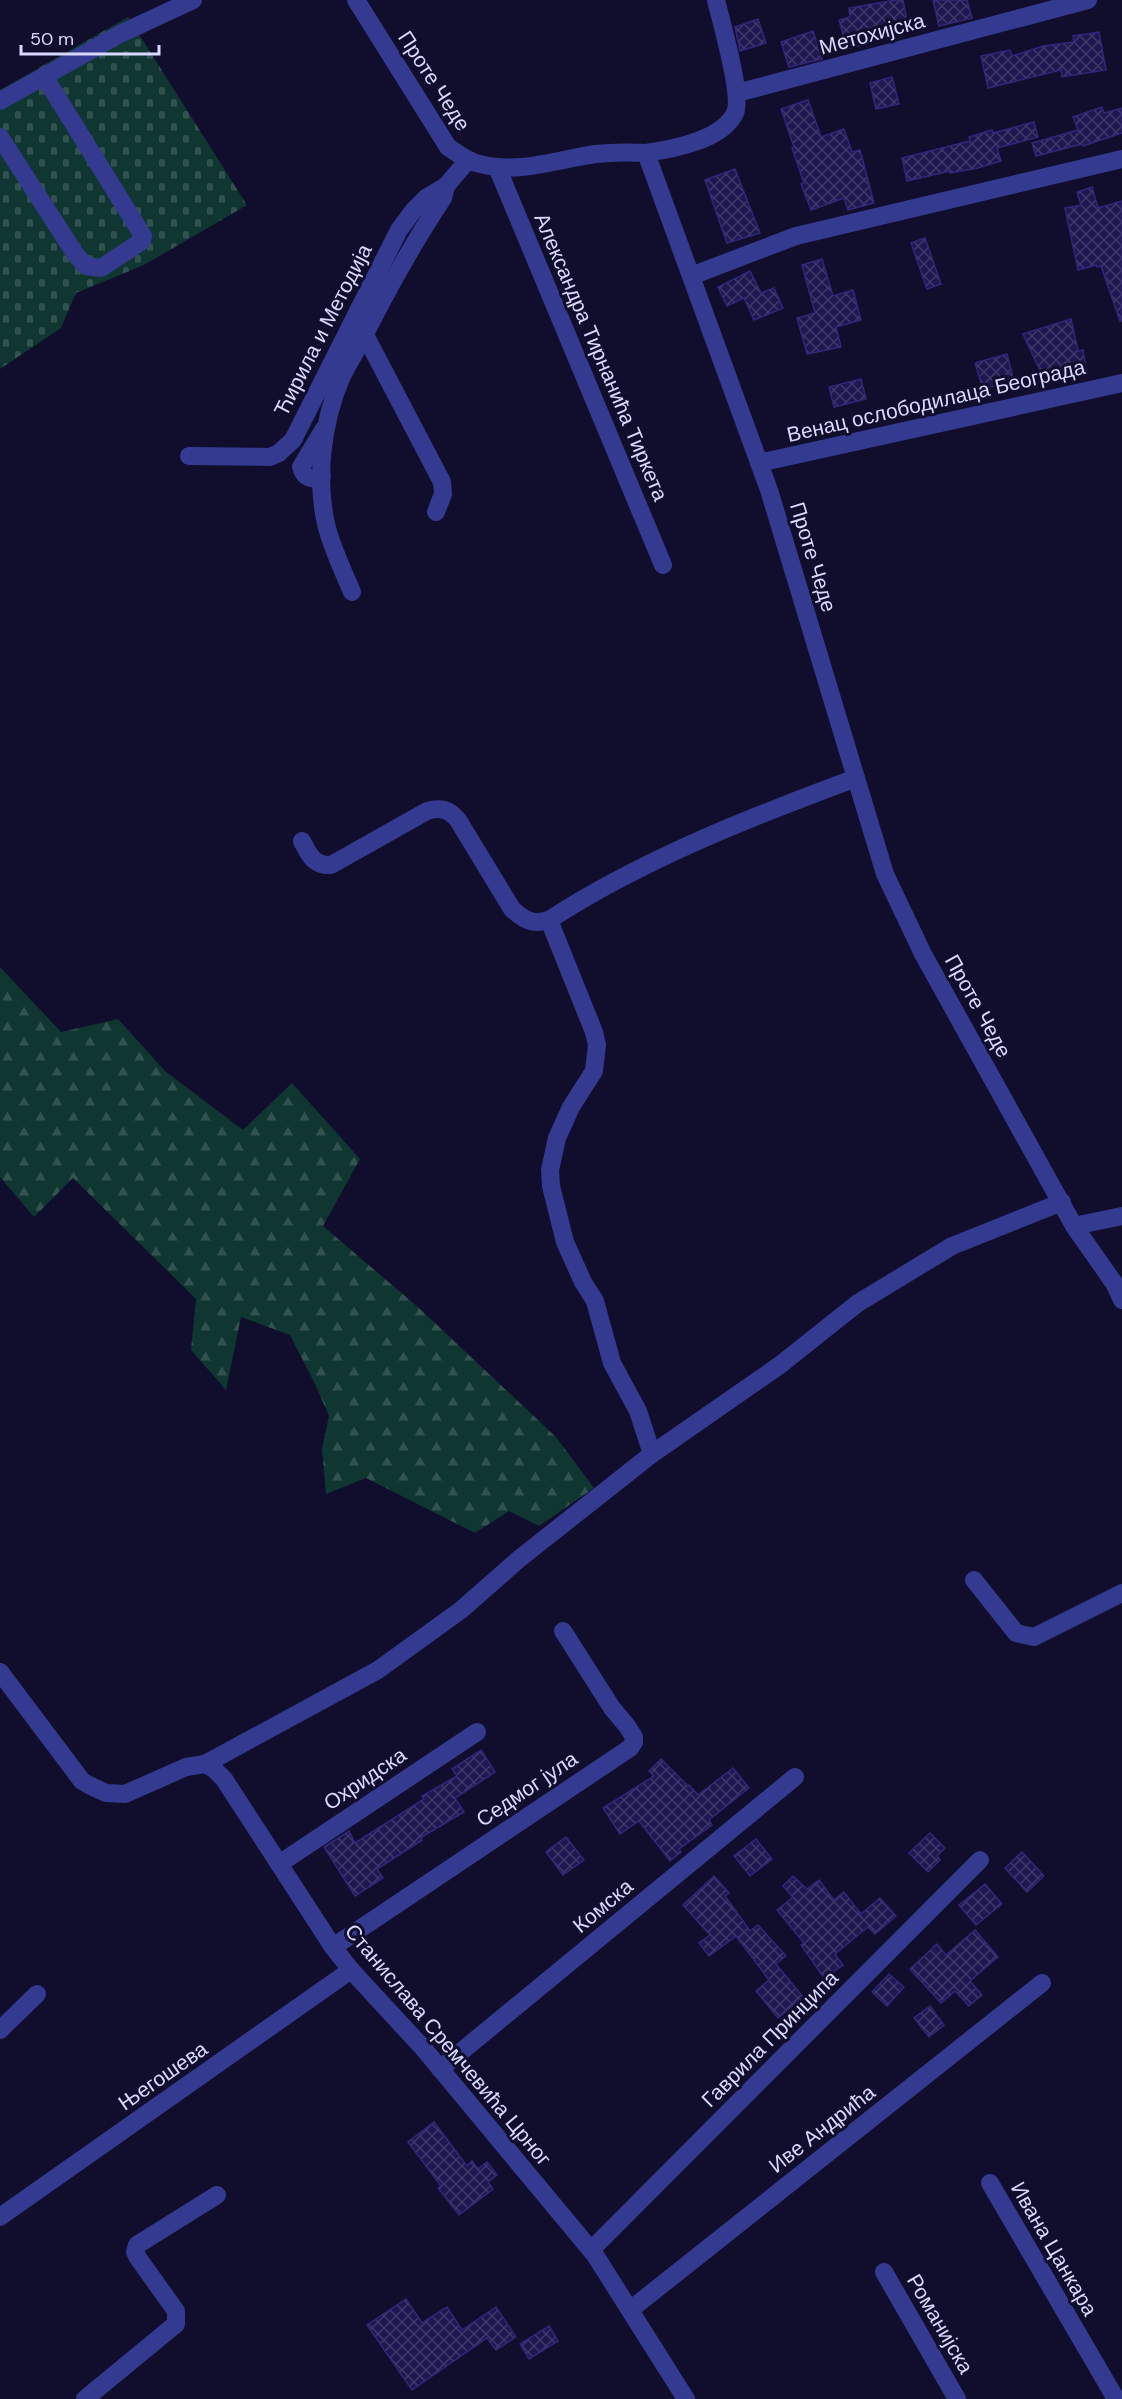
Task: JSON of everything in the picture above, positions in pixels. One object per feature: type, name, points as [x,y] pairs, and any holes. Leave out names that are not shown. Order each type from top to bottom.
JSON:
[{"type":"street","points":[[0,101],[120,34],[193,0]]},
{"type":"street","name":"Проте Чеде","points":[[356,0],[448,147],[468,160],[497,167],[523,168],[619,152],[646,153],[769,490],[885,874],[923,954],[1074,1226],[1114,1283],[1122,1300]]},
{"type":"street","points":[[646,153],[676,149],[723,129],[736,111],[737,93],[716,0]]},
{"type":"street","name":"Метохијска","points":[[737,93],[1089,0]]},
{"type":"street","points":[[0,137],[76,255],[86,266],[101,268],[142,241],[143,236],[44,76]]},
{"type":"street","points":[[691,276],[796,236],[1122,159]]},
{"type":"street","name":"Ћирила и Методија","points":[[189,456],[270,457],[287,447],[293,440],[399,230],[426,198],[446,186],[468,160]]},
{"type":"street","name":"Александра Тирнанића Тиркета","points":[[497,167],[663,565]]},
{"type":"street","points":[[352,592],[328,530],[322,498],[322,476],[312,479],[303,473],[301,467],[327,423],[341,378],[395,275],[444,198],[446,186]]},
{"type":"street","points":[[365,335],[442,482],[443,494],[436,512]]},
{"type":"street","name":"Венац ослободилаца Београда","points":[[759,464],[1122,382]]},
{"type":"street","points":[[302,841],[309,855],[316,862],[331,864],[426,810],[434,808],[448,811],[458,820],[512,909],[523,919],[537,924],[549,920],[616,882],[710,835],[856,778]]},
{"type":"street","points":[[549,920],[594,1032],[597,1045],[594,1071],[571,1107],[557,1138],[550,1170],[553,1202],[573,1262],[599,1312],[612,1363],[638,1411],[652,1454]]},
{"type":"street","points":[[0,1672],[82,1782],[106,1794],[125,1794],[186,1767],[205,1764],[378,1670],[461,1610],[519,1559],[652,1454],[780,1365],[858,1303],[952,1246],[1062,1202]]},
{"type":"street","points":[[1074,1226],[1122,1216]]},
{"type":"street","points":[[974,1580],[1016,1633],[1024,1636],[1034,1636],[1122,1593]]},
{"type":"street","name":"Седмог јула","points":[[333,1947],[630,1748],[634,1737],[562,1631]]},
{"type":"street","name":"Охридска","points":[[279,1864],[477,1732]]},
{"type":"street","name":"Станислава Сремчевића Црног","points":[[205,1764],[224,1779],[333,1947],[351,1970],[440,2070],[591,2250],[686,2399]]},
{"type":"street","name":"Комска","points":[[440,2070],[795,1777]]},
{"type":"street","name":"Гаврила Принципа","points":[[591,2250],[980,1860]]},
{"type":"street","name":"Његошева","points":[[0,2217],[351,1970]]},
{"type":"street","name":"Иве Андрића","points":[[630,2310],[1042,1983]]},
{"type":"street","points":[[0,2030],[37,1994]]},
{"type":"street","name":"Ивана Цанкара","points":[[990,2183],[1116,2399]]},
{"type":"street","points":[[85,2399],[176,2324],[176,2311],[138,2258],[135,2252],[137,2245],[217,2195]]},
{"type":"street","name":"Романијска","points":[[884,2272],[957,2399]]},
{"type":"green space","points":[[128,17],[247,205],[144,265],[76,293],[61,328],[0,369],[0,90]]},
{"type":"green space","points":[[0,967],[61,1032],[118,1019],[165,1071],[243,1130],[292,1083],[360,1159],[323,1226],[419,1308],[556,1437],[594,1488],[539,1526],[509,1511],[475,1533],[366,1478],[326,1494],[322,1449],[329,1416],[290,1335],[241,1317],[226,1390],[191,1350],[196,1299],[73,1178],[34,1217],[0,1177]]},
{"type":"building","points":[[903,0],[908,26],[867,33],[870,43],[847,49],[839,20],[850,17],[849,8]]},
{"type":"building","points":[[933,0],[967,0],[972,18],[939,26]]},
{"type":"building","points":[[758,19],[766,43],[740,51],[735,27]]},
{"type":"building","points":[[813,31],[822,59],[789,67],[781,42]]},
{"type":"building","points":[[1099,32],[1106,70],[1062,77],[1061,70],[988,88],[981,56],[1010,50],[1012,56],[1043,46],[1074,42],[1073,36]]},
{"type":"building","points":[[892,77],[899,104],[876,109],[870,83]]},
{"type":"building","points":[[808,100],[821,137],[844,129],[852,152],[860,150],[874,203],[848,210],[844,198],[811,210],[801,184],[804,183],[781,109]]},
{"type":"building","points":[[1102,107],[1104,113],[1122,108],[1122,133],[1083,146],[1082,144],[1036,156],[1032,143],[1078,130],[1073,117]]},
{"type":"building","points":[[1034,122],[1038,137],[997,148],[1001,161],[978,168],[950,173],[950,171],[907,181],[902,158],[970,141],[969,137],[992,130],[993,133]]},
{"type":"building","points":[[735,169],[760,233],[727,243],[705,180]]},
{"type":"building","points":[[1092,187],[1098,208],[1122,201],[1122,321],[1120,321],[1101,266],[1096,265],[1078,270],[1065,208],[1081,205],[1077,192]]},
{"type":"building","points":[[925,238],[941,284],[927,289],[911,243]]},
{"type":"building","points":[[822,259],[833,296],[853,290],[861,320],[836,327],[841,347],[807,354],[797,318],[815,313],[802,265]]},
{"type":"building","points":[[750,271],[761,293],[774,288],[783,308],[754,320],[744,298],[727,306],[718,287]]},
{"type":"building","points":[[1071,319],[1078,351],[1083,350],[1086,369],[1072,372],[1070,364],[1043,377],[1023,334]]},
{"type":"building","points":[[1007,354],[1014,381],[983,389],[975,363]]},
{"type":"building","points":[[861,379],[866,399],[834,407],[829,387]]},
{"type":"building","points":[[481,1750],[495,1772],[455,1798],[464,1812],[420,1838],[422,1840],[377,1869],[383,1878],[355,1896],[324,1847],[349,1831],[355,1843],[424,1799],[422,1796],[457,1776],[452,1769]]},
{"type":"building","points":[[661,1759],[698,1795],[733,1768],[749,1788],[709,1820],[712,1825],[679,1849],[681,1852],[670,1861],[639,1821],[620,1834],[603,1808],[654,1776],[649,1771]]},
{"type":"building","points":[[930,1833],[945,1848],[937,1856],[940,1860],[928,1872],[909,1853]]},
{"type":"building","points":[[566,1837],[584,1860],[563,1875],[546,1852]]},
{"type":"building","points":[[756,1839],[772,1859],[750,1876],[734,1856]]},
{"type":"building","points":[[1022,1852],[1044,1876],[1027,1892],[1005,1868]]},
{"type":"building","points":[[714,1876],[729,1893],[725,1896],[750,1931],[758,1925],[786,1956],[776,1964],[803,1997],[778,2018],[756,1991],[769,1980],[736,1936],[709,1956],[699,1943],[710,1935],[683,1905]]},
{"type":"building","points":[[793,1876],[807,1889],[819,1880],[834,1900],[844,1892],[861,1914],[880,1898],[896,1916],[875,1934],[868,1927],[835,1954],[843,1965],[824,1978],[801,1945],[804,1943],[777,1910],[793,1897],[783,1886]]},
{"type":"building","points":[[985,1884],[1002,1904],[976,1925],[959,1905]]},
{"type":"building","points":[[975,1930],[998,1957],[970,1981],[982,1995],[969,2006],[955,1991],[941,2003],[910,1969],[937,1944],[946,1955]]},
{"type":"building","points":[[889,1974],[904,1987],[887,2006],[872,1992]]},
{"type":"building","points":[[930,2006],[944,2025],[929,2037],[914,2018]]},
{"type":"building","points":[[434,2122],[467,2166],[472,2161],[478,2169],[487,2162],[497,2175],[488,2182],[493,2189],[459,2215],[438,2188],[441,2186],[408,2142]]},
{"type":"building","points":[[406,2299],[422,2323],[447,2307],[462,2330],[496,2307],[516,2337],[496,2350],[487,2338],[412,2390],[367,2325]]},
{"type":"building","points":[[549,2326],[558,2341],[529,2359],[520,2344]]}]
